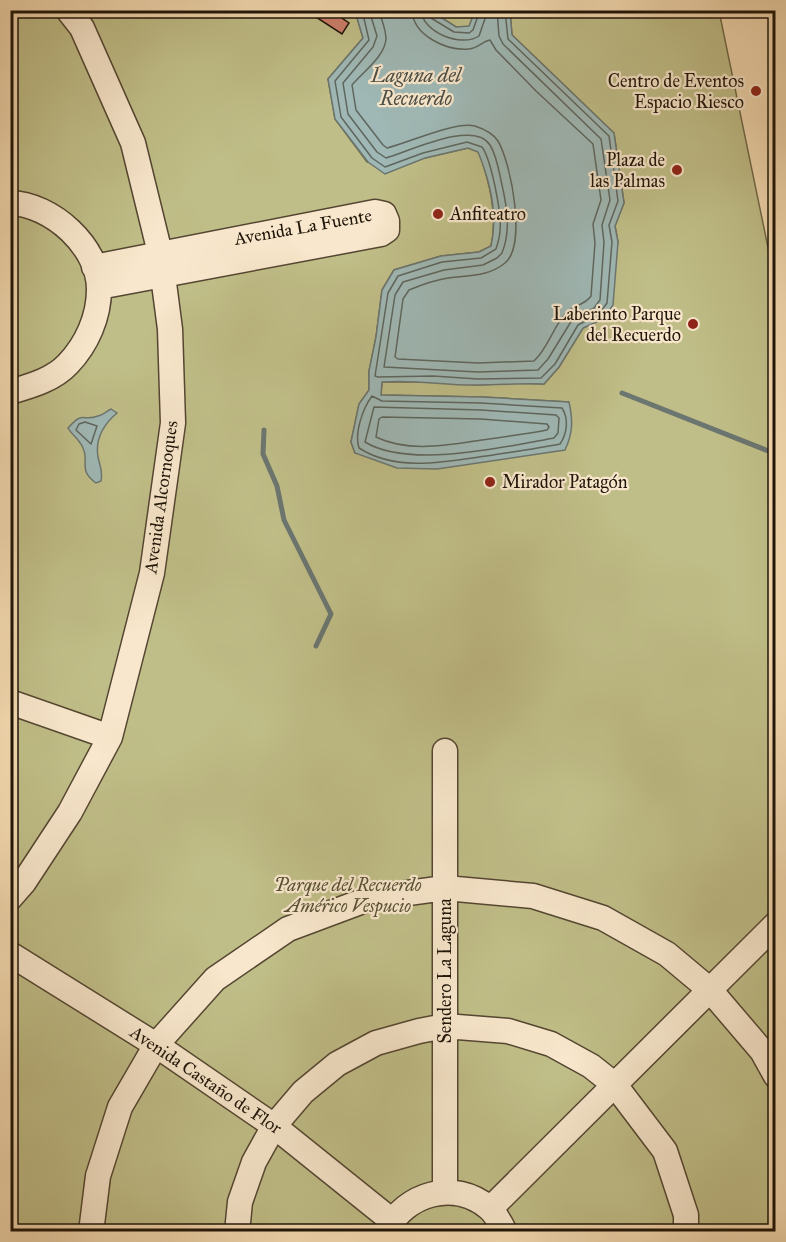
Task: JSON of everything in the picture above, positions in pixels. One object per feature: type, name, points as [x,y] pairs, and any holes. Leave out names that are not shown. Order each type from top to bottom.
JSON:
[{"type":"lane","name":"Avenida Alcornoques","points":[[10,898],[24,882],[70,812],[110,737],[152,573],[173,423],[170,329],[161,265],[133,143],[82,28],[68,10]]},
{"type":"lane","points":[[10,203],[19,203],[46,212],[69,228],[86,250],[96,277],[97,309],[87,340],[67,366],[40,383],[10,392]]},
{"type":"lane","name":"Avenida La Fuente","points":[[96,277],[161,265],[381,234],[387,230],[387,222],[384,214],[375,212],[161,265]]},
{"type":"lane","points":[[10,702],[110,737]]},
{"type":"lane","name":"Sendero La Laguna","points":[[445,1192],[446,751]]},
{"type":"lane","points":[[91,1232],[98,1176],[120,1107],[156,1045],[215,979],[288,928],[372,898],[445,888],[533,896],[603,918],[667,954],[710,990],[762,1051],[776,1076]]},
{"type":"lane","points":[[490,1209],[776,924]]},
{"type":"lane","name":"Avenida Castaño de Flor","points":[[10,954],[156,1045],[274,1126],[389,1226]]},
{"type":"lane","points":[[237,1232],[240,1202],[254,1162],[274,1126],[303,1092],[337,1064],[376,1043],[419,1030],[445,1026],[508,1031],[551,1044],[591,1066],[615,1084],[665,1151],[686,1215],[686,1232]]},
{"type":"lane","points":[[389,1226],[406,1205],[424,1196],[445,1192],[463,1195],[490,1209],[505,1232]]},
{"type":"green space","name":"Parque del Recuerdo Américo Vespucio","points":[[10,11],[355,11],[363,38],[328,79],[335,119],[367,162],[425,158],[468,148],[479,152],[493,210],[491,246],[479,252],[441,256],[394,270],[382,290],[369,371],[369,390],[359,404],[351,442],[355,453],[569,402],[381,395],[382,382],[478,385],[544,384],[559,367],[583,328],[603,319],[618,242],[615,226],[624,203],[614,133],[512,35],[510,11],[719,11],[776,286],[775,1231],[11,1231]]},
{"type":"green space","points":[[431,11],[475,11],[469,27],[456,27]]},
{"type":"water","name":"Laguna del Recuerdo","points":[[355,11],[431,11],[456,27],[469,26],[475,11],[510,11],[512,35],[614,133],[624,203],[615,226],[618,242],[613,305],[603,319],[583,328],[559,367],[544,384],[467,385],[406,381],[382,382],[381,395],[569,402],[570,438],[565,450],[437,469],[397,468],[355,453],[351,442],[359,404],[369,390],[369,371],[382,290],[394,270],[441,256],[479,252],[491,246],[494,223],[489,187],[478,152],[468,148],[425,158],[385,174],[368,162],[335,119],[328,79],[363,38]]},
{"type":"water","points":[[111,409],[117,413],[104,427],[99,438],[97,450],[102,477],[101,481],[96,483],[85,469],[85,453],[82,445],[68,428],[77,419],[93,418]]},
{"type":"building","points":[[305,10],[330,10],[349,23],[342,34]]},
{"type":"waterway","points":[[622,393],[776,454]]},
{"type":"waterway","points":[[264,430],[263,454],[277,486],[284,520],[331,614],[316,646]]},
{"type":"place","name":"Centro de Eventos Espacio Riesco","points":[[756,91]]},
{"type":"place","name":"Plaza de las Palmas","points":[[677,170]]},
{"type":"place","name":"Anfiteatro","points":[[438,214]]},
{"type":"place","name":"Laberinto Parque del Recuerdo","points":[[693,324]]},
{"type":"place","name":"Mirador Patagón","points":[[490,482]]}]
